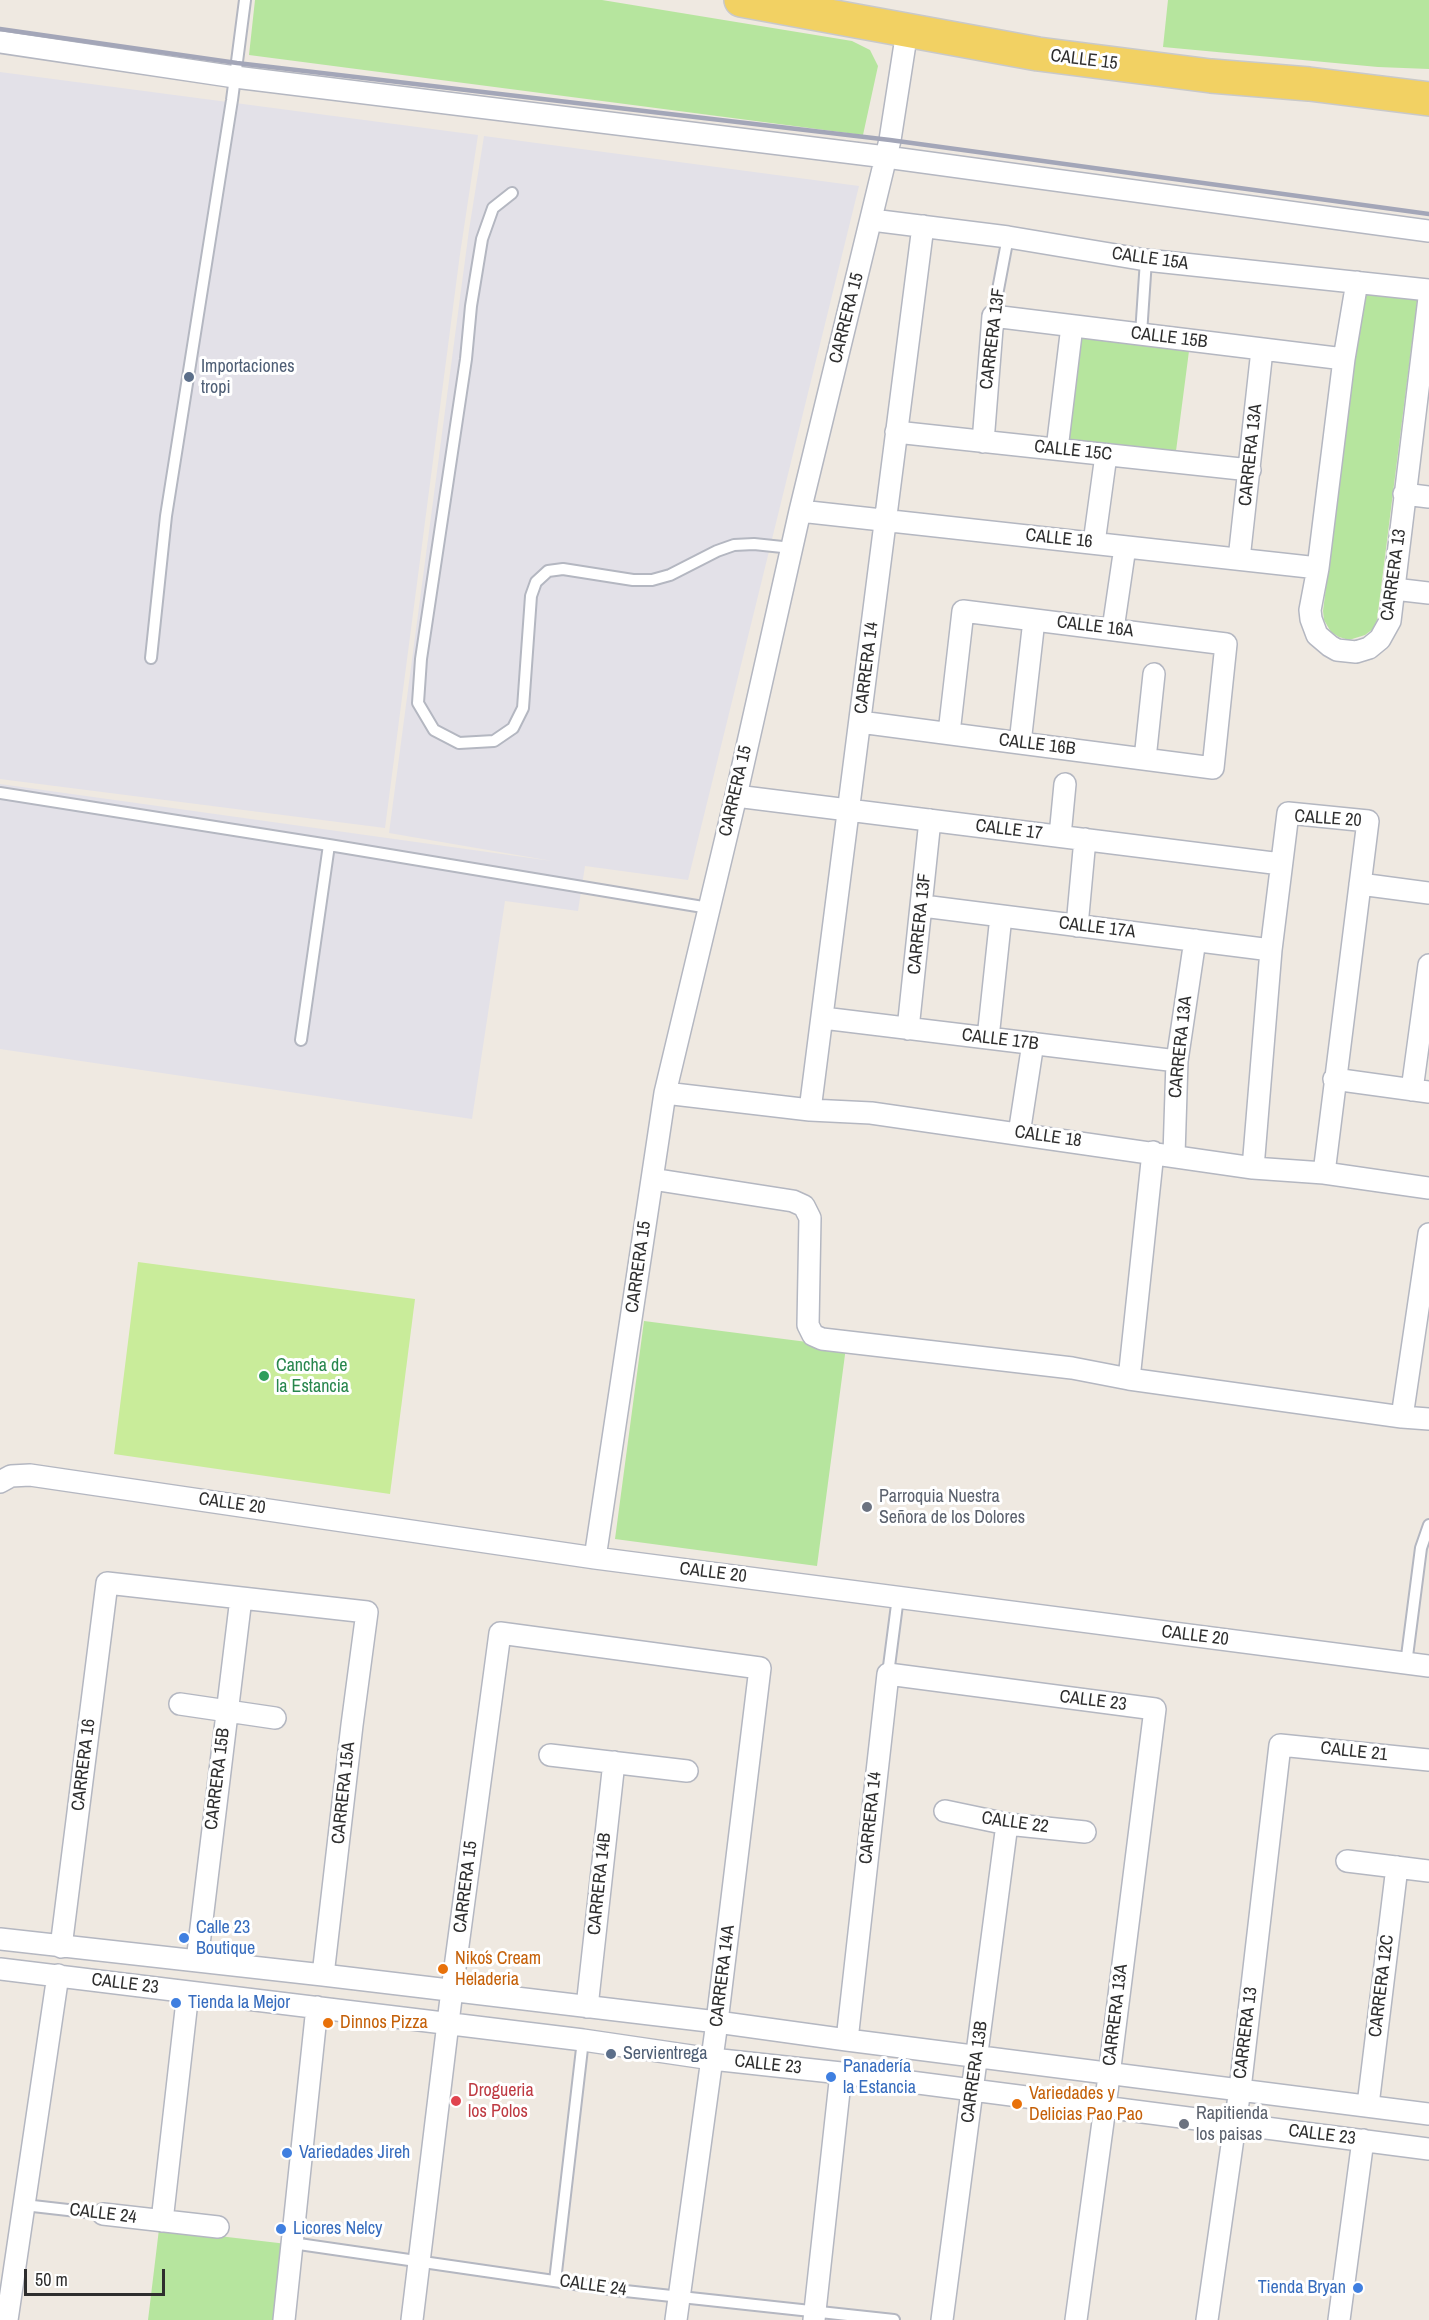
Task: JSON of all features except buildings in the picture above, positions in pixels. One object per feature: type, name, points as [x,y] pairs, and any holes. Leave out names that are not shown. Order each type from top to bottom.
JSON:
[{"type":"main road","name":"CALLE 15","points":[[741,0],[1038,54],[1429,99]]},
{"type":"street","name":"CARRERA 15","points":[[595,1558],[665,1093],[736,796],[800,511],[872,220],[890,140],[907,31]]},
{"type":"street","points":[[0,42],[235,77],[886,157],[1429,231]]},
{"type":"street","name":"CALLE 15A","points":[[872,220],[1008,237],[1146,260],[1429,290]]},
{"type":"street","name":"CARRERA 14","points":[[810,1110],[923,226]]},
{"type":"street","name":"CARRERA 13","points":[[1357,282],[1344,359],[1318,568],[1310,610],[1317,635],[1337,650],[1348,652],[1362,650],[1380,639],[1390,621],[1429,298]]},
{"type":"street","name":"CALLE 15B","points":[[993,316],[1344,359]]},
{"type":"street","name":"CARRERA 13F","points":[[983,442],[993,316]]},
{"type":"street","points":[[1057,449],[1072,326]]},
{"type":"street","name":"CARRERA 13A","points":[[1239,559],[1262,350]]},
{"type":"street","name":"CALLE 15C","points":[[896,432],[1250,471]]},
{"type":"street","points":[[1094,543],[1106,455]]},
{"type":"street","points":[[1404,494],[1429,497]]},
{"type":"street","name":"CALLE 16","points":[[800,511],[1318,568]]},
{"type":"street","points":[[1113,629],[1125,547]]},
{"type":"street","points":[[1394,589],[1429,593]]},
{"type":"street","name":"CALLE 16A","points":[[949,734],[963,611],[1113,629],[1226,644],[1213,768]]},
{"type":"street","points":[[1020,743],[1034,620]]},
{"type":"street","points":[[1145,759],[1154,674]]},
{"type":"street","name":"CALLE 16B","points":[[860,722],[1213,768]]},
{"type":"street","points":[[1060,836],[1065,784]]},
{"type":"street","name":"CALLE 17","points":[[736,796],[1281,864]]},
{"type":"street","name":"CALLE 20","points":[[1253,1168],[1271,950],[1288,813],[1368,821],[1324,1173]]},
{"type":"street","name":"CARRERA 13F","points":[[908,1029],[923,906],[930,820]]},
{"type":"street","points":[[1077,926],[1085,839]]},
{"type":"street","points":[[1360,884],[1429,893]]},
{"type":"street","name":"CALLE 17A","points":[[923,906],[1271,950]]},
{"type":"street","points":[[988,1038],[1001,916]]},
{"type":"street","name":"CARRERA 13A","points":[[1164,1153],[1195,940]]},
{"type":"street","points":[[1334,1079],[1421,1091],[1428,965]]},
{"type":"street","name":"CALLE 17B","points":[[823,1018],[1176,1061]]},
{"type":"street","points":[[1019,1134],[1033,1044]]},
{"type":"street","name":"CALLE 18","points":[[665,1093],[810,1110],[871,1113],[1164,1153],[1253,1168],[1324,1173],[1429,1188]]},
{"type":"street","points":[[1129,1379],[1164,1153]]},
{"type":"street","points":[[652,1179],[793,1201],[804,1206],[810,1218],[808,1325],[813,1335],[822,1339],[1072,1368],[1129,1379],[1429,1419]]},
{"type":"street","points":[[1402,1417],[1429,1234]]},
{"type":"street","name":"CALLE 20","points":[[0,1482],[10,1476],[30,1475],[595,1558],[1429,1666]]},
{"type":"street","name":"CARRERA 16","points":[[61,1947],[107,1583],[241,1598]]},
{"type":"street","name":"CARRERA 15A","points":[[241,1598],[367,1612],[323,1975]]},
{"type":"street","name":"CARRERA 15B","points":[[197,1961],[241,1598]]},
{"type":"street","name":"CARRERA 15","points":[[412,2320],[452,1990],[500,1633]]},
{"type":"street","name":"CARRERA 14A","points":[[500,1633],[760,1668],[717,2022],[676,2320]]},
{"type":"street","name":"CARRERA 14","points":[[847,2040],[888,1674]]},
{"type":"street","name":"CALLE 23","points":[[888,1674],[1155,1709]]},
{"type":"street","points":[[180,1704],[275,1718]]},
{"type":"street","name":"CARRERA 13A","points":[[1076,2320],[1155,1709]]},
{"type":"street","name":"CARRERA 13","points":[[1207,2320],[1240,2089],[1280,1745]]},
{"type":"street","name":"CALLE 21","points":[[1280,1745],[1429,1760]]},
{"type":"street","points":[[550,1755],[687,1771]]},
{"type":"street","name":"CARRERA 14B","points":[[587,2007],[614,1762]]},
{"type":"street","name":"CALLE 22","points":[[945,1811],[1007,1824],[1085,1832]]},
{"type":"street","name":"CARRERA 13B","points":[[942,2320],[1007,1824]]},
{"type":"street","points":[[1347,1861],[1429,1871]]},
{"type":"street","name":"CARRERA 12C","points":[[1368,2104],[1397,1867]]},
{"type":"street","name":"CALLE 23","points":[[0,1939],[717,2022],[977,2057],[1368,2104],[1429,2114]]},
{"type":"street","name":"CALLE 23","points":[[0,1969],[584,2040],[712,2059],[841,2073],[1429,2149]]},
{"type":"street","points":[[7,2320],[58,1976]]},
{"type":"street","points":[[162,2221],[188,1992]]},
{"type":"street","points":[[284,2320],[317,2007]]},
{"type":"street","points":[[815,2315],[841,2073]]},
{"type":"street","points":[[1339,2320],[1363,2140]]},
{"type":"street","name":"CALLE 24","points":[[103,2214],[218,2227]]},
{"type":"lane","points":[[151,658],[166,516],[245,0]]},
{"type":"lane","points":[[512,193],[493,208],[482,239],[471,306],[466,358],[421,659],[418,703],[434,730],[459,743],[494,741],[513,728],[523,708],[531,597],[536,582],[548,571],[563,569],[633,580],[652,580],[670,575],[734,545],[754,544],[792,549]]},
{"type":"lane","name":"CARRERA 13F","points":[[993,316],[1008,237]]},
{"type":"lane","points":[[1141,334],[1146,260]]},
{"type":"lane","points":[[0,793],[709,908]]},
{"type":"lane","points":[[301,1040],[329,845]]},
{"type":"lane","points":[[1406,1664],[1421,1548],[1429,1525]]},
{"type":"lane","name":"CARRERA 14","points":[[888,1674],[898,1597]]},
{"type":"lane","points":[[555,2281],[584,2040]]},
{"type":"lane","name":"CALLE 24","points":[[24,2205],[103,2214]]},
{"type":"lane","name":"CALLE 24","points":[[292,2243],[616,2290],[678,2295],[815,2315],[894,2320]]},
{"type":"shaded area","points":[[0,72],[478,135],[460,254],[385,828],[0,779]]},
{"type":"shaded area","points":[[484,136],[859,186],[688,880],[585,866],[578,911],[505,901],[472,1119],[0,1049],[0,784],[552,861],[389,833],[469,230]]},
{"type":"green space","points":[[255,0],[602,0],[852,41],[870,50],[878,66],[863,135],[249,55]]},
{"type":"green space","points":[[1168,0],[1429,0],[1429,69],[1378,67],[1163,47]]},
{"type":"green space","points":[[1365,279],[1419,286],[1377,620],[1373,629],[1365,635],[1349,640],[1331,632],[1324,620],[1323,611]]},
{"type":"green space","points":[[1080,335],[1189,351],[1176,451],[1066,440]]},
{"type":"green space","name":"Cancha de la Estancia","points":[[138,1262],[415,1299],[390,1494],[114,1454]]},
{"type":"green space","points":[[644,1321],[846,1347],[817,1566],[615,1539]]},
{"type":"green space","points":[[159,2229],[287,2244],[279,2320],[148,2320]]},
{"type":"railway","points":[[0,29],[237,63],[890,140],[1429,214]]},
{"type":"place","name":"Importaciones tropi","points":[[189,377]]},
{"type":"place","name":"Cancha de la Estancia","points":[[264,1376]]},
{"type":"place","name":"Parroquia Nuestra Señora de los Dolores","points":[[867,1507]]},
{"type":"place","name":"Calle 23 Boutique","points":[[184,1938]]},
{"type":"place","name":"Niko´s Cream Heladeria","points":[[443,1969]]},
{"type":"place","name":"Tienda la Mejor","points":[[176,2003]]},
{"type":"place","name":"Dinnos Pizza","points":[[328,2023]]},
{"type":"place","name":"Servientrega","points":[[611,2054]]},
{"type":"place","name":"Panadería la Estancia","points":[[831,2077]]},
{"type":"place","name":"Drogueria los Polos","points":[[456,2101]]},
{"type":"place","name":"Variedades y Delicias Pao Pao","points":[[1017,2104]]},
{"type":"place","name":"Rapitienda los paisas","points":[[1184,2124]]},
{"type":"place","name":"Variedades Jireh","points":[[287,2153]]},
{"type":"place","name":"Licores Nelcy","points":[[281,2229]]},
{"type":"place","name":"Tienda Bryan","points":[[1358,2288]]}]
